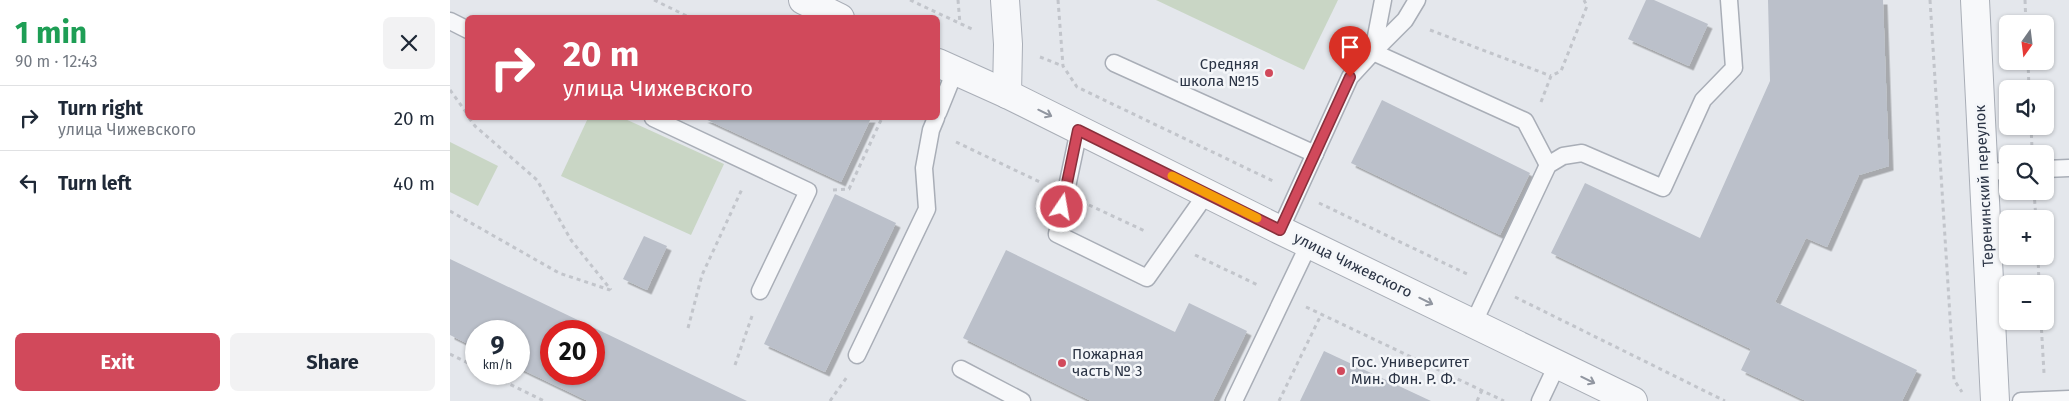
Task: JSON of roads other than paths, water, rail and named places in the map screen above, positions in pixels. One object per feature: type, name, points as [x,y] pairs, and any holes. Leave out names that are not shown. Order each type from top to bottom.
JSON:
[{"type":"street","points":[[803,0],[837,11]]},
{"type":"street","points":[[1005,0],[1008,44],[1007,94]]},
{"type":"street","name":"Теренинский переулок","points":[[1975,0],[1996,172],[1995,401]]},
{"type":"street","name":"улица Чижевского","points":[[946,67],[1007,94],[1280,230],[1633,401]]},
{"type":"lane","points":[[1373,52],[1384,0]]},
{"type":"lane","points":[[1280,230],[1350,77],[1405,20],[1417,0]]},
{"type":"lane","points":[[1473,324],[1548,165],[1563,156],[1582,153],[1663,188],[1703,100],[1734,68],[1729,0]]},
{"type":"lane","points":[[450,22],[465,29]]},
{"type":"lane","points":[[1373,52],[1525,121],[1548,165]]},
{"type":"lane","points":[[1114,64],[1315,154]]},
{"type":"lane","points":[[940,102],[946,67]]},
{"type":"lane","points":[[657,120],[808,191],[760,291]]},
{"type":"lane","points":[[857,355],[927,209],[924,168],[933,124]]},
{"type":"lane","points":[[1078,130],[1057,234],[1147,278],[1206,193]]},
{"type":"lane","points":[[2054,169],[2069,168]]},
{"type":"lane","points":[[1234,401],[1309,244]]},
{"type":"lane","points":[[1540,401],[1557,365]]},
{"type":"lane","points":[[961,369],[1022,401]]},
{"type":"lane","points":[[2021,401],[2069,399]]},
{"type":"place","name":"Средняя школа №15","points":[[1269,73]]},
{"type":"place","name":"Пожарная часть № 3","points":[[1062,363]]},
{"type":"place","name":"Гос. Университет Мин. Фин. Р. Ф.","points":[[1341,371]]}]
